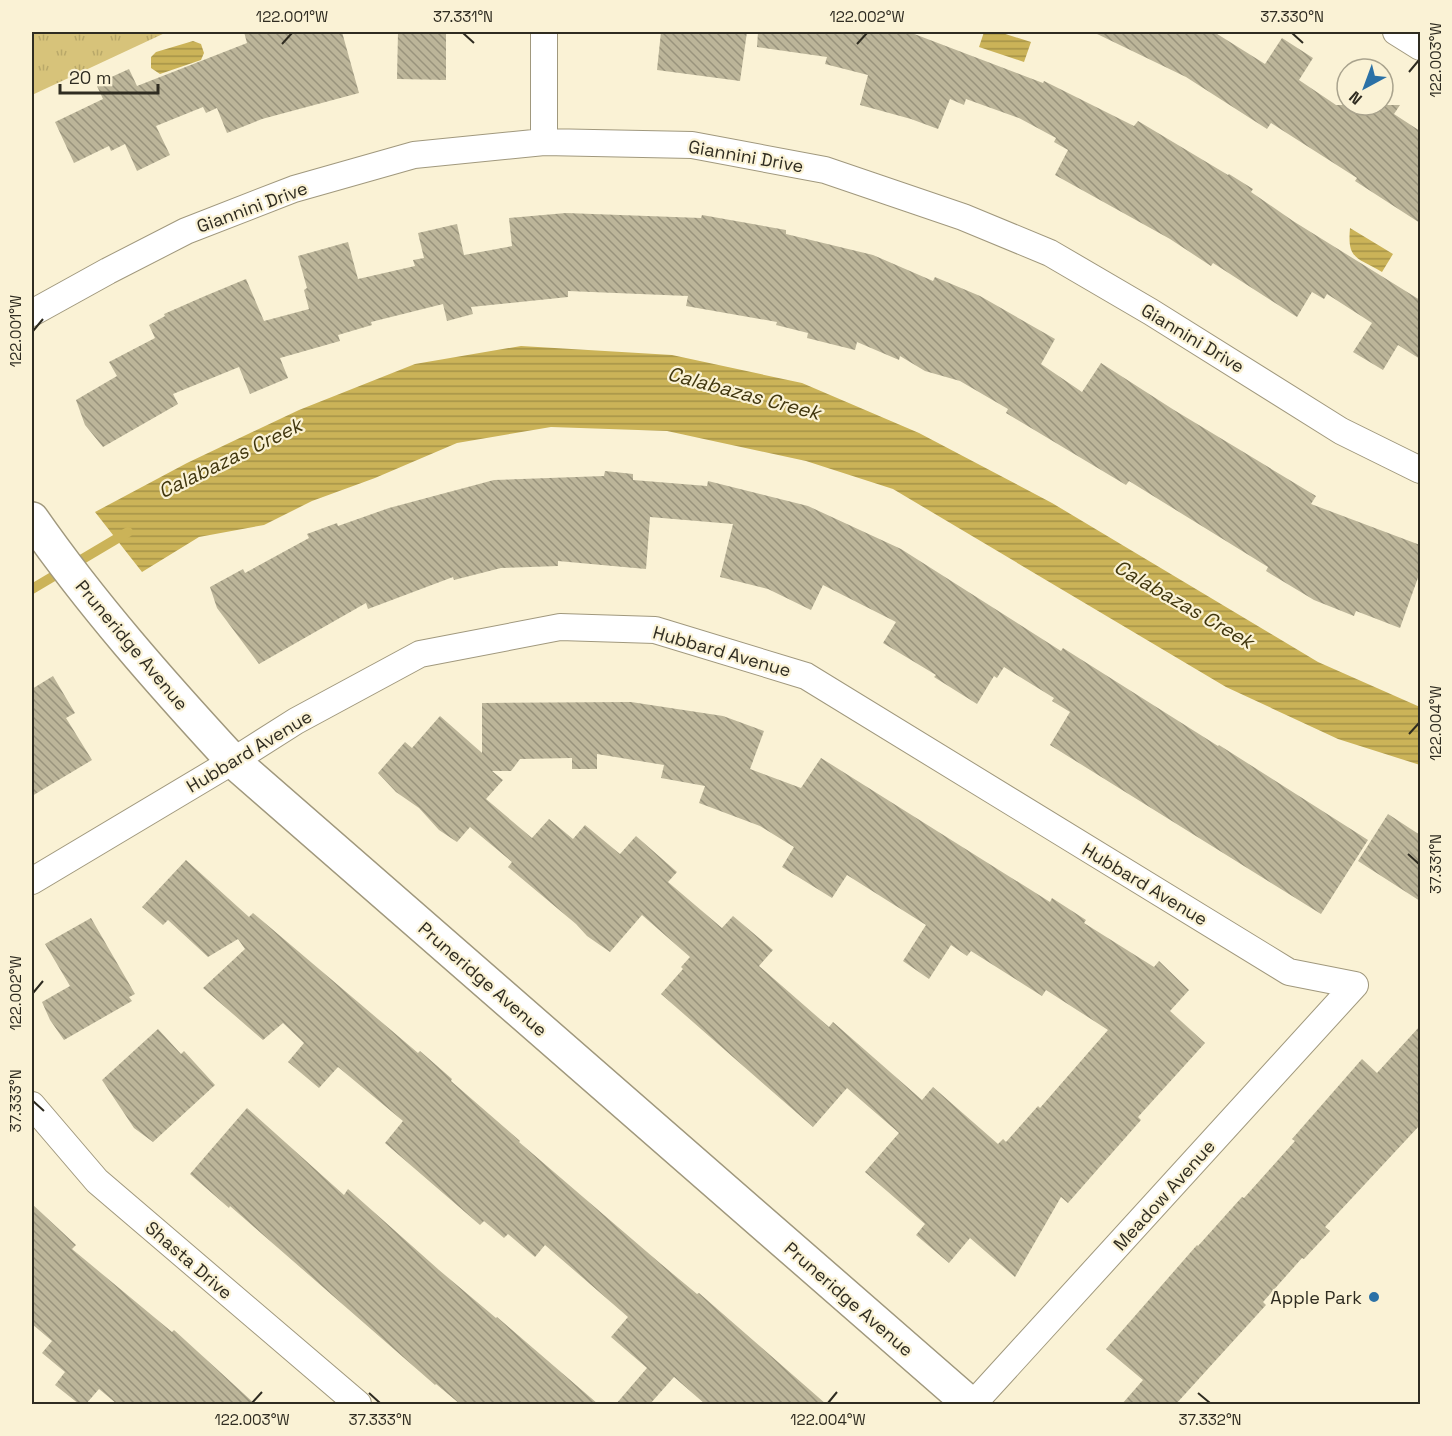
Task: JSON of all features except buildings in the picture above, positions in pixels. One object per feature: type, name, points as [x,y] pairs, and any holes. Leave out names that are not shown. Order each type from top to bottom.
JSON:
[{"type":"main road","name":"Pruneridge Avenue","points":[[32,519],[52,548],[156,678],[233,761],[972,1404]]},
{"type":"street","points":[[544,32],[544,142]]},
{"type":"street","points":[[1396,32],[1420,47]]},
{"type":"street","name":"Giannini Drive","points":[[32,313],[186,231],[294,189],[414,155],[544,142],[692,145],[825,170],[963,217],[1050,254],[1254,374],[1341,431],[1420,470]]},
{"type":"street","name":"Hubbard Avenue","points":[[32,881],[296,721],[420,654],[560,627],[655,630],[806,676],[1289,972],[1354,986]]},
{"type":"street","name":"Meadow Avenue","points":[[972,1404],[1354,986]]},
{"type":"street","name":"Shasta Drive","points":[[32,1105],[97,1181],[358,1404]]},
{"type":"green space","points":[[32,32],[167,32],[32,95]]},
{"type":"water","points":[[984,32],[999,32],[1031,42],[1024,62],[979,47]]},
{"type":"water","points":[[193,41],[201,44],[204,53],[201,60],[160,74],[151,68],[151,57],[156,52]]},
{"type":"water","points":[[1350,228],[1393,254],[1382,272],[1360,260],[1352,252],[1349,238]]},
{"type":"water","points":[[521,346],[672,355],[802,383],[919,433],[1052,503],[1318,662],[1420,707],[1420,765],[1338,739],[1226,687],[893,489],[806,461],[667,431],[551,427],[457,443],[375,478],[312,501],[264,525],[199,537],[142,572],[95,512],[187,463],[299,410],[415,364]]},
{"type":"waterway","name":"Calabazas Creek","points":[[32,589],[128,532]]},
{"type":"place","name":"Apple Park","points":[[1374,1297]]}]
